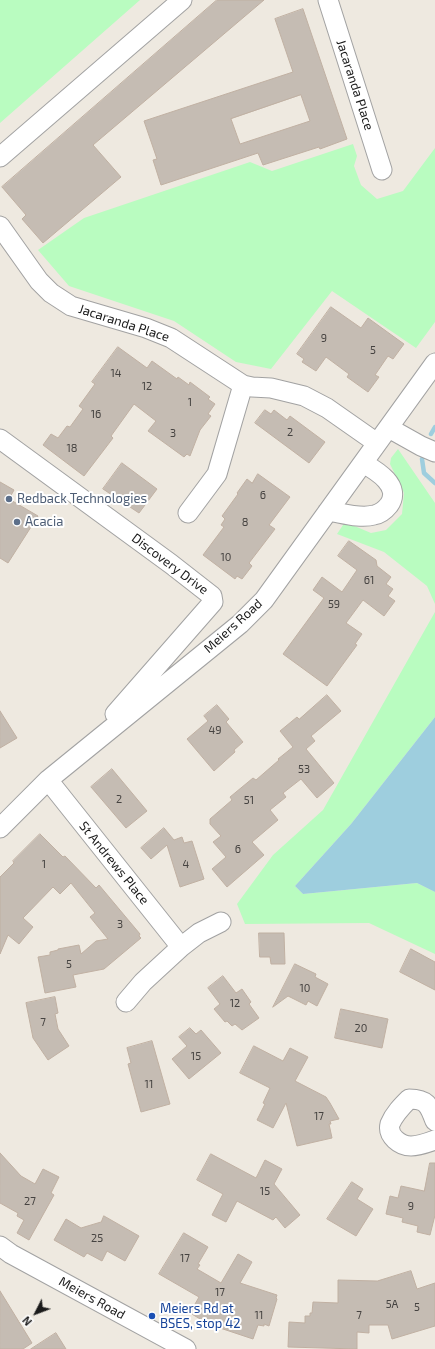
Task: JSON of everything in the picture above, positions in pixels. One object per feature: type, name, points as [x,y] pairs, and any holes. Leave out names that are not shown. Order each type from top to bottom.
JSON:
[{"type":"street","points":[[0,157],[182,0]]},
{"type":"street","name":"Jacaranda Place","points":[[328,0],[382,170]]},
{"type":"street","name":"Jacaranda Place","points":[[0,226],[39,281],[62,301],[71,306],[146,328],[171,338],[243,385],[271,388],[304,396],[327,408],[377,442]]},
{"type":"street","name":"Meiers Road","points":[[0,828],[48,780],[240,624],[264,600],[435,363]]},
{"type":"street","points":[[188,513],[217,474],[243,385]]},
{"type":"street","points":[[396,432],[435,452]]},
{"type":"street","name":"Discovery Drive","points":[[0,440],[171,564],[212,596],[213,602],[81,752]]},
{"type":"street","points":[[328,511],[361,516],[374,515],[384,511],[392,500],[392,492],[388,482],[379,472],[363,463]]},
{"type":"street","name":"St Andrews Place","points":[[48,780],[181,946]]},
{"type":"street","points":[[126,1002],[143,982],[181,946],[199,933],[221,922]]},
{"type":"street","points":[[435,1121],[426,1103],[420,1099],[409,1099],[396,1114],[390,1125],[391,1136],[396,1141],[409,1146],[435,1140]]},
{"type":"street","name":"Meiers Road","points":[[0,1246],[11,1254],[186,1349]]},
{"type":"green space","points":[[0,0],[140,0],[0,123]]},
{"type":"green space","points":[[353,144],[357,156],[354,166],[361,185],[377,199],[403,191],[435,148],[435,322],[416,348],[332,291],[271,369],[236,362],[174,321],[69,286],[38,250],[84,218],[250,162],[272,171]]},
{"type":"green space","points":[[398,449],[435,503],[435,604],[427,586],[384,552],[337,534],[345,522],[371,533],[386,530],[402,514],[404,493],[390,464],[391,458]]},
{"type":"green space","points":[[435,612],[435,717],[351,824],[295,886],[303,894],[417,883],[435,892],[435,954],[369,923],[245,924],[237,904],[273,855],[323,810]]},
{"type":"water","points":[[435,717],[435,892],[417,883],[303,894],[295,886],[351,824]]},
{"type":"building","points":[[217,0],[264,0],[93,145],[121,177],[43,243],[22,219],[26,215],[2,187]]},
{"type":"building","points":[[303,9],[347,139],[320,149],[319,147],[263,165],[258,153],[161,185],[153,160],[157,159],[144,121],[293,72],[275,19]],"holes":[[[301,95],[310,121],[240,144],[231,119]]]},
{"type":"building","points":[[331,307],[361,328],[368,318],[404,344],[393,359],[388,356],[375,375],[379,377],[368,392],[347,377],[349,374],[326,357],[316,371],[302,362],[304,359],[297,354]]},
{"type":"building","points":[[118,347],[147,368],[152,361],[177,379],[178,377],[189,385],[190,382],[210,397],[208,399],[215,404],[208,414],[211,416],[200,430],[190,456],[187,454],[184,457],[148,431],[156,421],[134,404],[111,436],[113,438],[84,476],[43,445],[51,434],[58,438],[67,426],[70,427],[83,409],[79,406],[95,384],[92,382]]},
{"type":"building","points":[[265,410],[271,414],[274,410],[287,420],[290,416],[325,442],[309,463],[255,423]]},
{"type":"building","points":[[122,463],[157,489],[139,513],[103,489]]},
{"type":"building","points":[[258,474],[290,497],[269,525],[275,529],[249,563],[252,566],[242,579],[237,576],[235,579],[203,555],[224,527],[221,525],[225,519],[222,516],[238,494],[237,493],[247,479],[252,483]]},
{"type":"building","name":"Acacia","points":[[0,482],[14,490],[9,499],[38,516],[8,563],[0,558]]},
{"type":"building","points":[[349,541],[376,560],[377,566],[391,577],[386,584],[393,589],[388,596],[395,601],[384,616],[363,600],[346,623],[362,634],[355,644],[357,645],[327,686],[283,654],[324,598],[313,590],[322,577],[342,592],[357,570],[338,556]]},
{"type":"building","points":[[327,695],[341,711],[311,736],[315,741],[306,749],[334,783],[317,798],[301,779],[283,793],[286,797],[270,810],[278,820],[252,842],[264,855],[227,887],[212,869],[226,857],[213,842],[221,836],[210,824],[210,819],[232,800],[230,797],[253,778],[256,780],[293,747],[280,731],[297,717],[299,719]]},
{"type":"building","points":[[217,705],[229,719],[226,722],[243,742],[234,750],[235,752],[214,771],[187,739],[208,721],[204,716]]},
{"type":"building","points":[[0,711],[17,738],[0,748]]},
{"type":"building","points":[[112,769],[147,811],[126,828],[91,787]]},
{"type":"building","points":[[164,828],[174,840],[182,837],[184,843],[192,841],[204,879],[180,887],[167,845],[151,859],[141,848]]},
{"type":"building","points":[[40,834],[63,857],[65,856],[96,888],[99,885],[140,934],[139,936],[141,938],[104,969],[73,975],[76,987],[45,993],[38,957],[50,955],[50,952],[58,949],[79,945],[81,954],[96,941],[108,939],[90,917],[95,913],[71,883],[60,894],[53,887],[23,918],[33,927],[19,944],[8,935],[0,954],[0,877],[14,863],[13,861]]},
{"type":"building","points":[[259,933],[284,933],[285,964],[271,964],[270,957],[260,957]]},
{"type":"building","points":[[411,949],[435,962],[435,990],[400,972]]},
{"type":"building","points":[[295,964],[316,974],[315,977],[328,984],[317,1006],[308,1001],[306,1005],[288,996],[273,1007]]},
{"type":"building","points":[[223,976],[236,993],[242,989],[251,1002],[249,1004],[259,1018],[242,1030],[235,1024],[232,1026],[227,1021],[225,1022],[214,1009],[220,1004],[208,988]]},
{"type":"building","points":[[55,997],[58,1013],[55,1014],[58,1029],[69,1046],[48,1060],[33,1038],[26,1003]]},
{"type":"building","points":[[341,1009],[388,1019],[382,1048],[335,1038]]},
{"type":"building","points":[[190,1028],[196,1034],[201,1030],[221,1053],[189,1079],[172,1059],[187,1046],[179,1037]]},
{"type":"building","points":[[152,1041],[170,1104],[141,1112],[128,1064],[131,1063],[127,1048]]},
{"type":"building","points":[[254,1046],[283,1061],[290,1048],[308,1057],[295,1081],[326,1097],[330,1103],[339,1119],[330,1121],[331,1124],[329,1124],[332,1138],[297,1146],[286,1103],[273,1128],[257,1120],[265,1104],[263,1103],[270,1088],[240,1073]]},
{"type":"building","points":[[0,1153],[21,1176],[35,1184],[43,1169],[59,1177],[51,1193],[54,1195],[29,1240],[17,1233],[24,1220],[17,1216],[18,1213],[0,1203]]},
{"type":"building","points":[[211,1154],[256,1178],[265,1160],[282,1169],[274,1184],[300,1215],[285,1228],[276,1217],[273,1220],[237,1201],[226,1222],[212,1215],[223,1194],[197,1180]]},
{"type":"building","points":[[430,1163],[435,1163],[435,1215],[430,1235],[417,1232],[418,1226],[402,1222],[403,1218],[386,1214],[390,1196],[398,1198],[401,1186],[424,1191]]},
{"type":"building","points":[[352,1182],[363,1189],[357,1199],[373,1209],[356,1236],[327,1219]]},
{"type":"building","points":[[104,1216],[139,1236],[125,1261],[107,1251],[102,1261],[87,1253],[84,1257],[54,1240],[66,1219],[81,1228],[101,1222]]},
{"type":"building","points":[[184,1233],[208,1247],[198,1264],[200,1265],[197,1269],[221,1283],[238,1254],[252,1262],[240,1283],[277,1295],[269,1326],[264,1324],[264,1326],[258,1325],[253,1339],[220,1328],[219,1330],[190,1313],[199,1297],[159,1274]]},
{"type":"building","points":[[411,1271],[417,1289],[435,1283],[435,1326],[392,1339],[388,1325],[369,1325],[369,1333],[357,1332],[357,1349],[288,1347],[289,1322],[305,1323],[305,1316],[310,1316],[310,1313],[312,1313],[313,1302],[338,1303],[338,1280],[377,1281]]},
{"type":"building","points":[[0,1291],[32,1343],[23,1349],[0,1349]]},
{"type":"building","points":[[56,1333],[66,1349],[31,1349]]},
{"type":"waterway","points":[[431,434],[435,427]]},
{"type":"waterway","points":[[422,459],[424,473],[435,483]]},
{"type":"place","name":"Redback Technologies","points":[[9,499]]},
{"type":"place","name":"Acacia","points":[[17,522]]},
{"type":"place","name":"Meiers Rd at BSES, stop 42","points":[[152,1316]]}]
